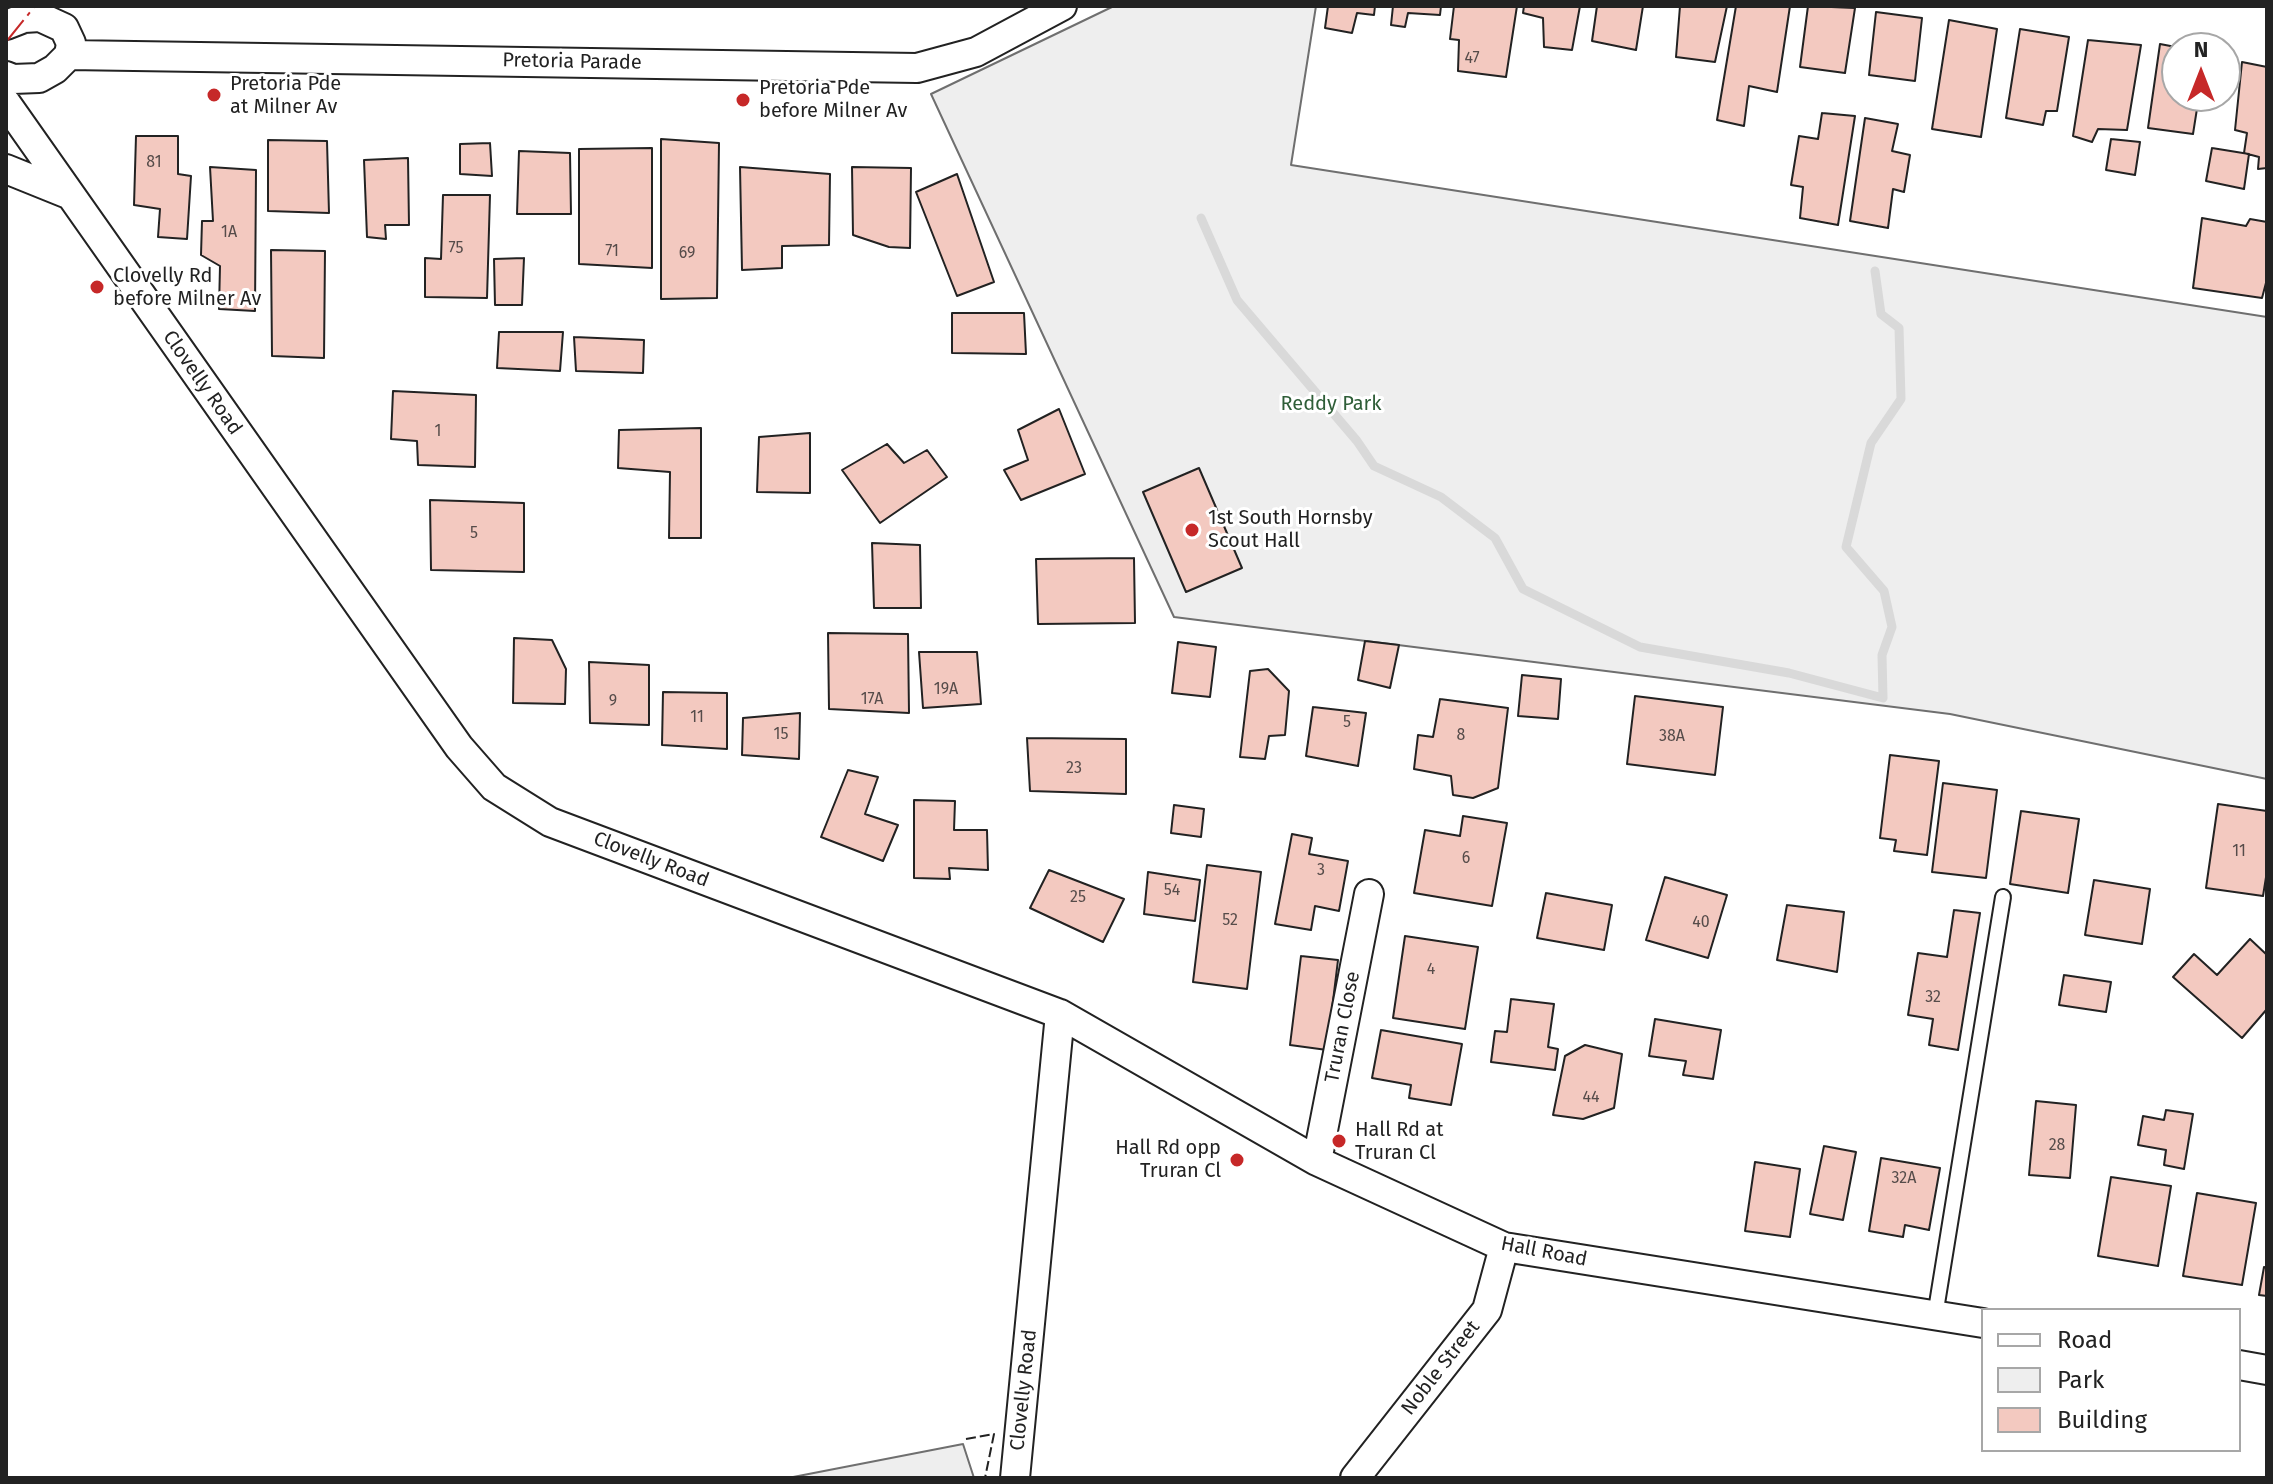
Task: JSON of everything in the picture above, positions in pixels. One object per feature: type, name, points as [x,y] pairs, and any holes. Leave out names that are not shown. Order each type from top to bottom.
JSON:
[{"type":"street","name":"Pretoria Parade","points":[[69,55],[917,68],[976,52],[1062,6]]},
{"type":"street","points":[[6,25],[42,12],[64,28],[71,43],[69,55],[55,69],[8,88]]},
{"type":"street","name":"Clovelly Road","points":[[8,88],[68,194],[459,747],[494,787],[550,822],[1060,1014],[1015,1478]]},
{"type":"street","points":[[6,169],[68,194]]},
{"type":"street","name":"Truran Close","points":[[1317,1161],[1369,894]]},
{"type":"street","name":"Hall Road","points":[[1060,1014],[1317,1161],[1504,1247],[1981,1323]]},
{"type":"street","name":"Noble Street","points":[[1355,1478],[1487,1310],[1504,1247]]},
{"type":"street","points":[[2241,1365],[2267,1370]]},
{"type":"lane","points":[[1935,1316],[2003,897]]},
{"type":"green space","name":"Reddy Park","points":[[1114,6],[1316,6],[1291,165],[2267,317],[2267,779],[1950,714],[1174,617],[931,94]]},
{"type":"green space","points":[[963,1444],[974,1478],[788,1478]]},
{"type":"building","points":[[1328,6],[1375,6],[1374,15],[1357,13],[1352,33],[1325,28]]},
{"type":"building","points":[[1393,6],[1441,6],[1440,15],[1408,13],[1405,27],[1391,25]]},
{"type":"building","points":[[1454,6],[1517,6],[1506,77],[1458,71],[1459,40],[1450,39]]},
{"type":"building","points":[[1524,6],[1580,6],[1572,50],[1544,47],[1543,18],[1523,13]]},
{"type":"building","points":[[1597,6],[1643,6],[1636,50],[1592,41]]},
{"type":"building","points":[[1680,6],[1727,6],[1715,62],[1676,57]]},
{"type":"building","points":[[1736,6],[1790,6],[1777,92],[1749,86],[1744,126],[1717,120]]},
{"type":"building","points":[[1808,6],[1855,8],[1845,73],[1800,67]]},
{"type":"building","points":[[1876,12],[1922,18],[1915,81],[1869,75]]},
{"type":"building","points":[[1949,20],[1997,29],[1981,137],[1932,129]]},
{"type":"building","points":[[2020,29],[2069,37],[2057,111],[2046,111],[2043,125],[2006,118]]},
{"type":"building","points":[[2088,40],[2141,45],[2127,130],[2098,129],[2092,142],[2073,136]]},
{"type":"building","points":[[2160,44],[2161,112],[2196,112],[2193,134],[2148,128]]},
{"type":"building","points":[[2242,62],[2267,67],[2267,168],[2258,169],[2259,157],[2244,153],[2247,133],[2235,130],[2237,112],[2241,112]]},
{"type":"building","points":[[1822,113],[1855,116],[1838,225],[1800,218],[1803,187],[1791,185],[1799,136],[1818,139]]},
{"type":"building","points":[[1865,118],[1898,124],[1892,151],[1910,155],[1904,192],[1893,189],[1888,228],[1850,221]]},
{"type":"building","points":[[136,136],[178,136],[178,174],[191,176],[187,239],[158,237],[160,209],[134,205]]},
{"type":"building","points":[[661,139],[719,143],[717,298],[661,299]]},
{"type":"building","points":[[2111,139],[2140,142],[2135,175],[2106,170]]},
{"type":"building","points":[[268,140],[327,141],[329,213],[268,211]]},
{"type":"building","points":[[490,143],[492,176],[460,174],[460,144]]},
{"type":"building","points":[[652,148],[652,268],[579,264],[579,149]]},
{"type":"building","points":[[2212,148],[2249,154],[2244,189],[2206,181]]},
{"type":"building","points":[[519,151],[570,153],[571,214],[517,214]]},
{"type":"building","points":[[408,158],[409,225],[385,225],[386,239],[367,237],[364,160]]},
{"type":"building","points":[[210,167],[256,170],[255,311],[219,309],[220,266],[201,255],[202,221],[213,221]]},
{"type":"building","points":[[740,167],[830,174],[829,245],[782,246],[782,268],[742,270]]},
{"type":"building","points":[[852,167],[911,168],[910,248],[889,247],[853,235]]},
{"type":"building","points":[[957,174],[994,282],[957,296],[916,192]]},
{"type":"building","points":[[443,195],[490,195],[487,298],[425,297],[425,258],[441,259]]},
{"type":"building","points":[[2202,218],[2246,226],[2250,219],[2267,222],[2267,279],[2262,298],[2193,288]]},
{"type":"building","points":[[271,250],[325,251],[324,358],[272,356]]},
{"type":"building","points":[[524,258],[522,305],[495,305],[494,259]]},
{"type":"building","points":[[952,313],[1024,313],[1026,354],[952,353]]},
{"type":"building","points":[[499,332],[563,332],[560,371],[497,368]]},
{"type":"building","points":[[574,337],[644,340],[643,373],[576,371]]},
{"type":"building","points":[[393,391],[476,395],[475,467],[418,465],[417,441],[391,439]]},
{"type":"building","points":[[1059,409],[1085,474],[1021,500],[1004,470],[1028,460],[1018,430]]},
{"type":"building","points":[[701,428],[701,538],[669,538],[670,472],[618,468],[619,430]]},
{"type":"building","points":[[810,433],[810,493],[757,492],[759,437]]},
{"type":"building","points":[[887,444],[904,463],[927,450],[947,477],[880,523],[842,470]]},
{"type":"building","name":"1st South Hornsby Scout Hall","points":[[1199,468],[1242,568],[1186,592],[1143,492]]},
{"type":"building","points":[[430,500],[524,503],[524,572],[431,570]]},
{"type":"building","points":[[872,543],[920,545],[921,608],[874,608]]},
{"type":"building","points":[[1134,558],[1135,623],[1038,624],[1036,559]]},
{"type":"building","points":[[828,633],[908,634],[909,713],[829,709]]},
{"type":"building","points":[[514,638],[552,640],[566,669],[565,704],[513,703]]},
{"type":"building","points":[[1365,641],[1399,645],[1390,688],[1358,680]]},
{"type":"building","points":[[1178,642],[1216,647],[1210,697],[1172,693]]},
{"type":"building","points":[[919,652],[977,652],[981,704],[923,708]]},
{"type":"building","points":[[589,662],[649,665],[649,725],[590,723]]},
{"type":"building","points":[[1268,669],[1289,691],[1285,735],[1269,736],[1265,759],[1240,757],[1250,671]]},
{"type":"building","points":[[1522,675],[1561,679],[1558,719],[1518,716]]},
{"type":"building","points":[[663,692],[727,693],[727,749],[662,745]]},
{"type":"building","points":[[1635,696],[1723,707],[1715,775],[1627,764]]},
{"type":"building","points":[[1440,699],[1508,708],[1498,788],[1473,798],[1453,795],[1451,776],[1414,769],[1418,735],[1433,737]]},
{"type":"building","points":[[1313,707],[1366,713],[1358,766],[1306,756]]},
{"type":"building","points":[[800,713],[799,759],[742,755],[743,718]]},
{"type":"building","points":[[1027,738],[1126,739],[1126,794],[1030,791]]},
{"type":"building","points":[[1890,755],[1939,761],[1927,855],[1894,851],[1896,840],[1880,838]]},
{"type":"building","points":[[848,770],[878,777],[865,814],[898,825],[883,861],[821,837]]},
{"type":"building","points":[[1943,783],[1997,790],[1986,878],[1932,872]]},
{"type":"building","points":[[914,800],[955,801],[954,830],[987,830],[988,870],[949,868],[950,879],[914,878]]},
{"type":"building","points":[[2218,804],[2267,811],[2267,871],[2263,896],[2206,888]]},
{"type":"building","points":[[1174,805],[1204,809],[1201,837],[1171,833]]},
{"type":"building","points":[[2021,811],[2079,819],[2068,893],[2010,884]]},
{"type":"building","points":[[1463,816],[1507,823],[1492,906],[1414,893],[1425,830],[1460,836]]},
{"type":"building","points":[[1292,834],[1312,838],[1309,854],[1348,861],[1339,911],[1315,906],[1311,930],[1275,924]]},
{"type":"building","points":[[1207,865],[1261,872],[1247,989],[1193,982]]},
{"type":"building","points":[[1049,870],[1124,899],[1103,942],[1030,908]]},
{"type":"building","points":[[1148,872],[1200,880],[1195,921],[1144,914]]},
{"type":"building","points":[[1665,877],[1727,895],[1708,958],[1646,940]]},
{"type":"building","points":[[2094,880],[2150,889],[2142,944],[2085,935]]},
{"type":"building","points":[[1546,893],[1612,905],[1604,950],[1537,938]]},
{"type":"building","points":[[1787,905],[1844,912],[1837,972],[1777,960]]},
{"type":"building","points":[[1954,910],[1980,913],[1958,1050],[1929,1045],[1933,1019],[1908,1015],[1918,953],[1947,957]]},
{"type":"building","points":[[1405,936],[1478,947],[1465,1029],[1393,1018]]},
{"type":"building","points":[[2250,939],[2267,955],[2267,1009],[2242,1038],[2173,977],[2194,954],[2217,975]]},
{"type":"building","points":[[1301,956],[1338,960],[1327,1050],[1290,1045]]},
{"type":"building","points":[[2064,975],[2111,982],[2106,1012],[2059,1005]]},
{"type":"building","points":[[1511,999],[1554,1004],[1548,1047],[1558,1049],[1555,1070],[1491,1062],[1495,1031],[1507,1032]]},
{"type":"building","points":[[1655,1019],[1721,1030],[1713,1079],[1683,1075],[1686,1061],[1649,1056]]},
{"type":"building","points":[[1381,1030],[1462,1044],[1451,1105],[1409,1098],[1411,1085],[1372,1078]]},
{"type":"building","points":[[1585,1045],[1622,1054],[1614,1108],[1583,1119],[1553,1115],[1565,1056]]},
{"type":"building","points":[[2036,1101],[2076,1105],[2070,1178],[2029,1175]]},
{"type":"building","points":[[2166,1110],[2193,1114],[2184,1169],[2164,1165],[2166,1150],[2138,1145],[2143,1116],[2164,1120]]},
{"type":"building","points":[[1824,1146],[1856,1152],[1843,1220],[1810,1214]]},
{"type":"building","points":[[1881,1158],[1940,1168],[1929,1230],[1905,1225],[1903,1237],[1869,1231]]},
{"type":"building","points":[[1755,1162],[1800,1169],[1790,1237],[1745,1231]]},
{"type":"building","points":[[2111,1177],[2171,1186],[2158,1266],[2098,1256]]},
{"type":"building","points":[[2197,1193],[2256,1203],[2242,1285],[2183,1276]]},
{"type":"building","points":[[2264,1267],[2267,1268],[2267,1296],[2259,1295]]},
{"type":"waterway","points":[[1201,218],[1237,300],[1357,441],[1374,466],[1441,497],[1495,538],[1523,589],[1640,647],[1789,673],[1883,698],[1882,655],[1892,627],[1884,591],[1846,547],[1871,443],[1901,399],[1899,328],[1881,314],[1875,271]]},
{"type":"fence","points":[[966,1439],[994,1434],[985,1478]]},
{"type":"power","points":[[6,42],[35,6]]},
{"type":"place","name":"Pretoria Pde at Milner Av","points":[[214,95]]},
{"type":"place","name":"Pretoria Pde before Milner Av","points":[[743,100]]},
{"type":"place","name":"Clovelly Rd before Milner Av","points":[[97,287]]},
{"type":"place","name":"1st South Hornsby Scout Hall","points":[[1192,530]]},
{"type":"place","name":"Hall Rd at Truran Cl","points":[[1339,1141]]},
{"type":"place","name":"Hall Rd opp Truran Cl","points":[[1237,1160]]}]
